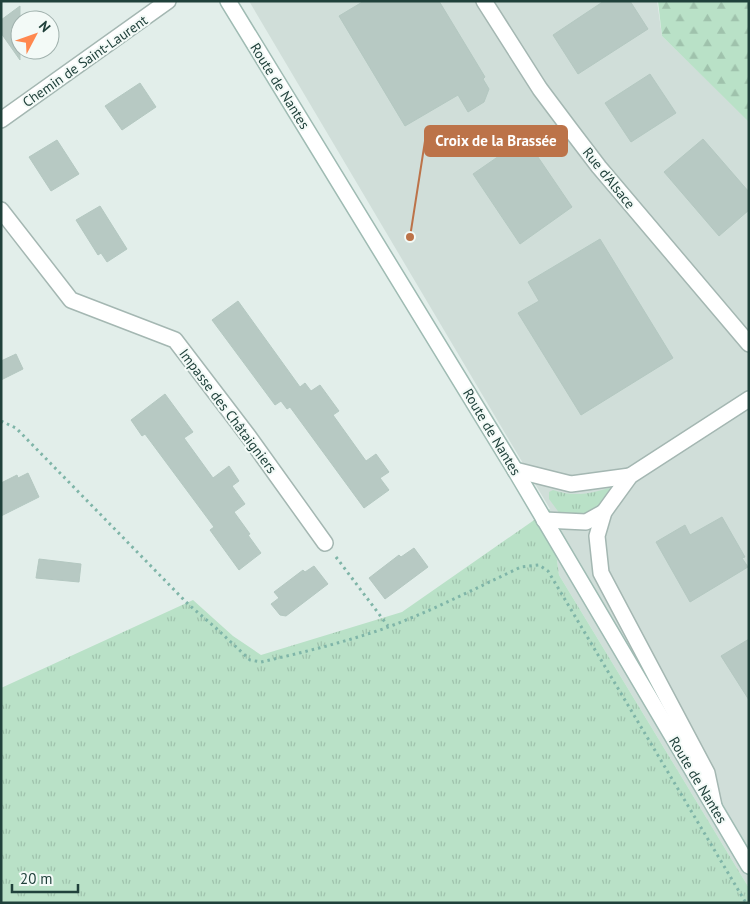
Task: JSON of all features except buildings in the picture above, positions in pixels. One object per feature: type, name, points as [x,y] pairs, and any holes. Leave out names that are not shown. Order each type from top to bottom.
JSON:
[{"type":"street","name":"Chemin de Saint-Laurent","points":[[3,114],[168,1]]},
{"type":"street","name":"Route de Nantes","points":[[228,1],[515,470],[749,866]]},
{"type":"street","name":"Rue d'Alsace","points":[[484,1],[540,89],[599,167],[749,344]]},
{"type":"street","name":"Impasse des Châtaigniers","points":[[1,210],[71,300],[175,340],[326,543]]},
{"type":"street","points":[[715,809],[708,773],[601,573],[597,536],[604,512],[630,476],[749,399]]},
{"type":"street","points":[[515,470],[570,484],[630,476]]},
{"type":"street","points":[[544,520],[586,522],[604,512]]},
{"type":"path","points":[[1,421],[16,428],[188,604],[250,660],[261,662],[271,660],[388,626],[416,616],[520,567],[539,564],[548,571],[746,903]]},
{"type":"path","points":[[326,543],[388,626]]},
{"type":"shaded area","points":[[249,1],[657,1],[662,36],[749,121],[749,888],[559,575],[550,509]]},
{"type":"green space","points":[[658,1],[749,1],[749,122],[662,36]]},
{"type":"green space","points":[[615,486],[598,507],[585,516],[560,514],[549,499],[549,492],[553,490],[569,494],[584,494]]},
{"type":"green space","points":[[550,509],[559,575],[749,888],[749,903],[1,903],[1,688],[193,600],[233,636],[261,655],[402,612]]},
{"type":"place","name":"Croix de la Brassée","points":[[410,237]]}]
